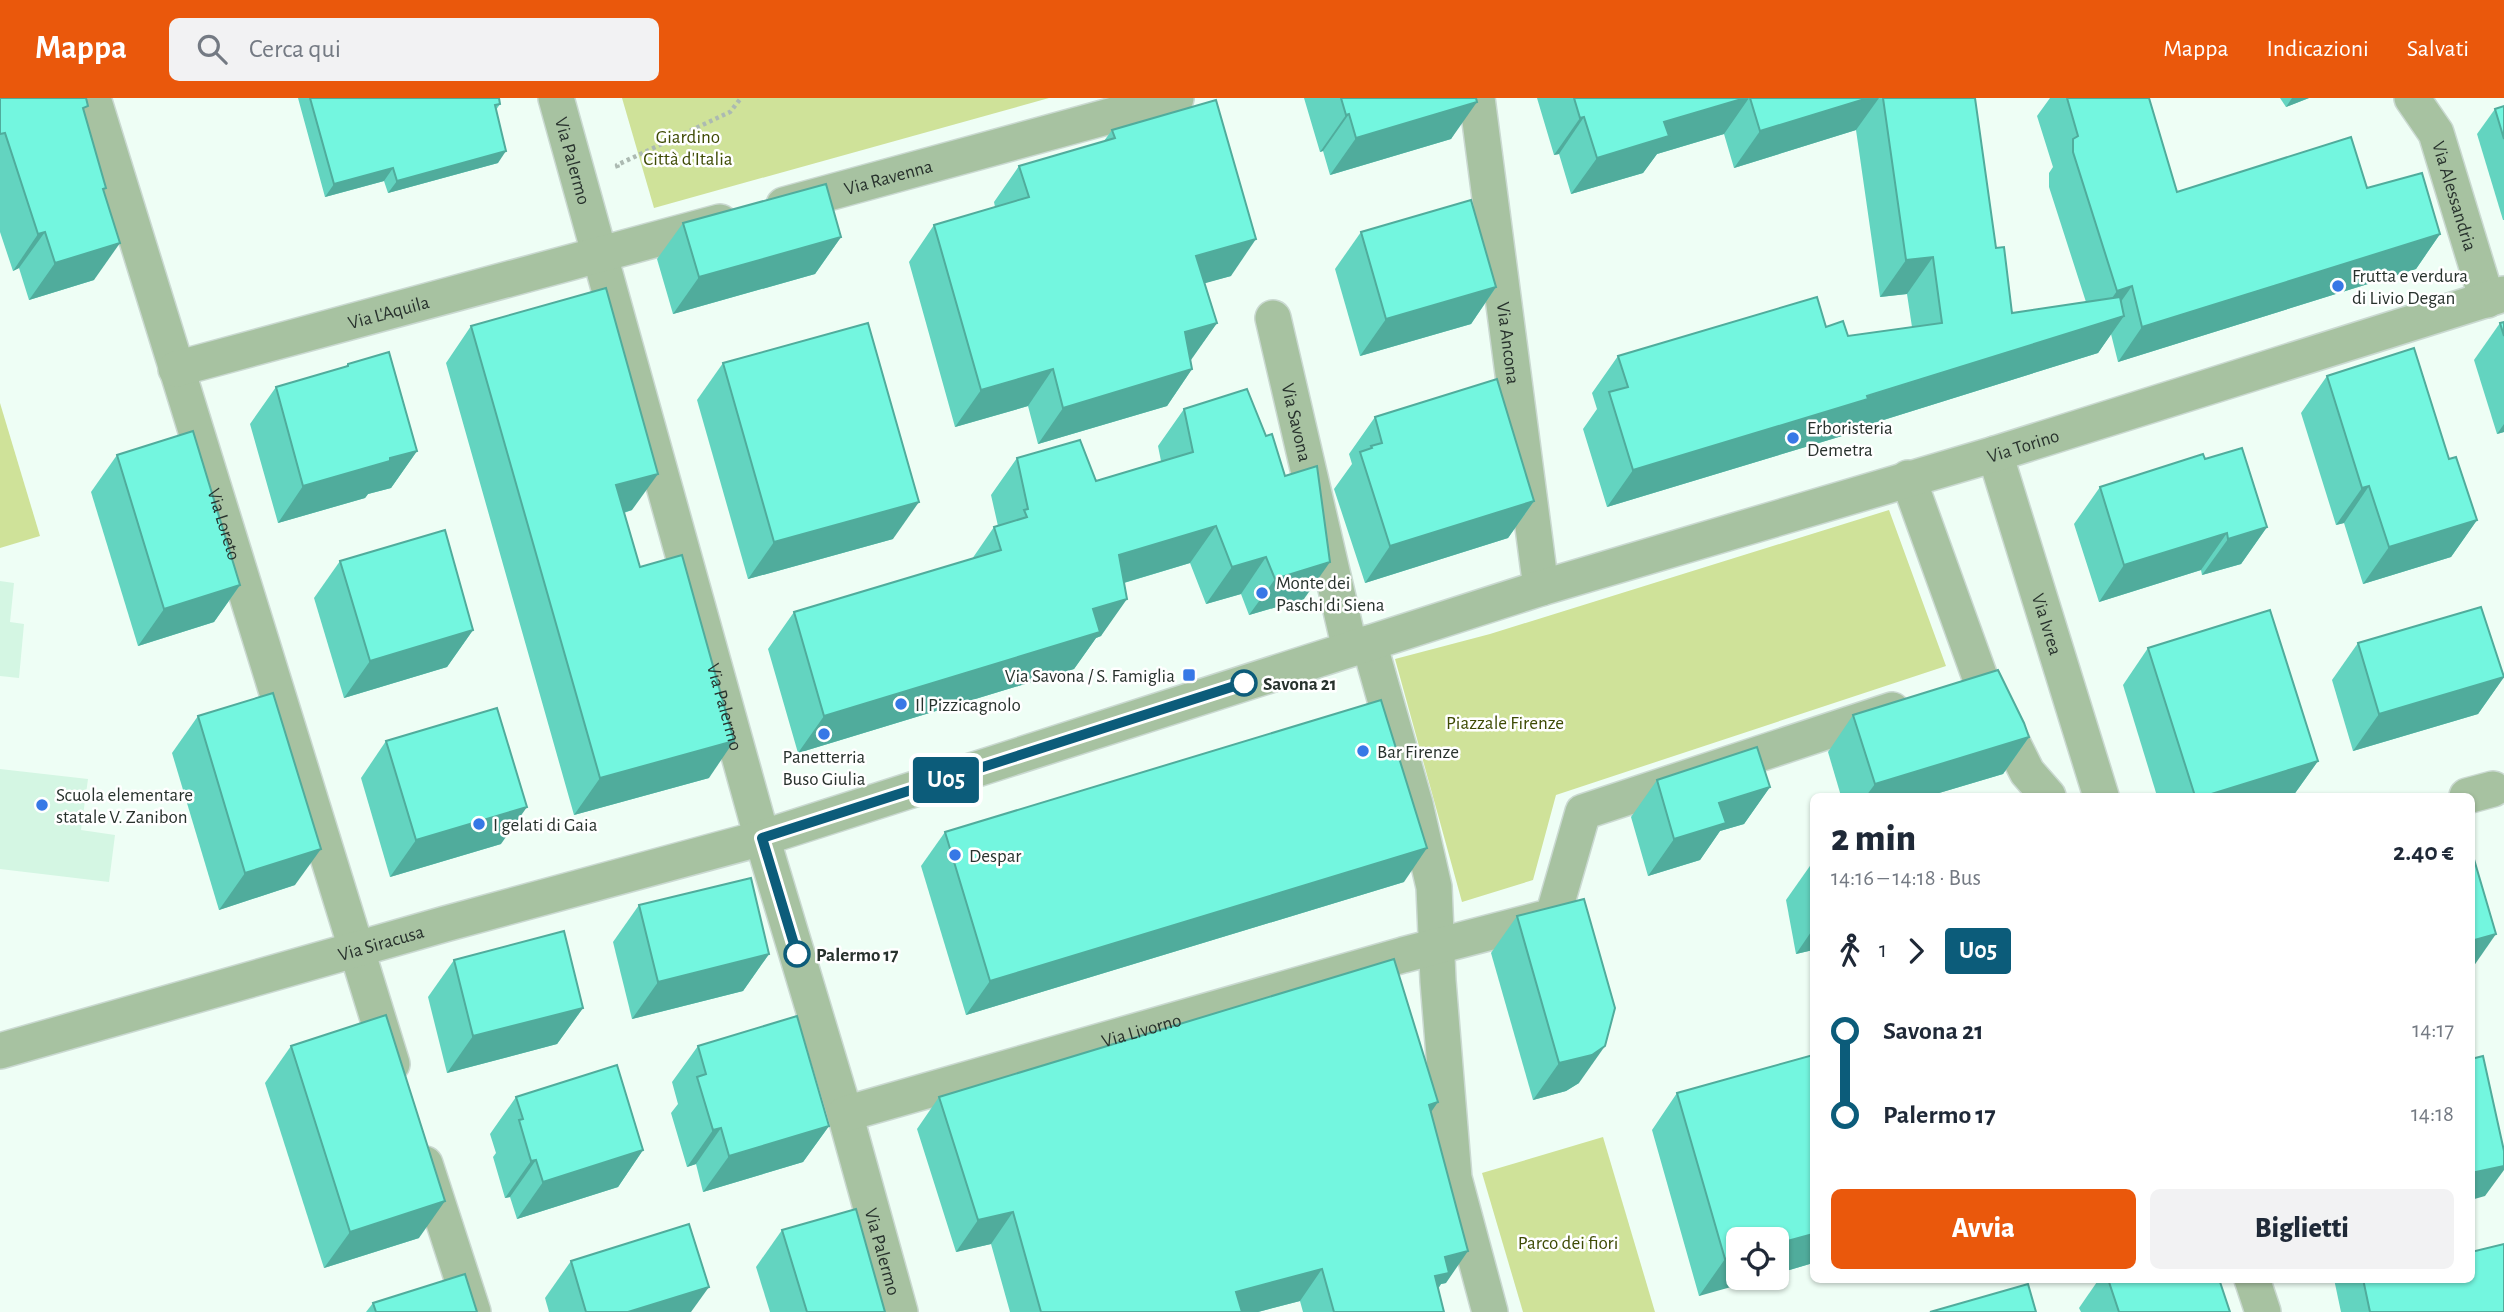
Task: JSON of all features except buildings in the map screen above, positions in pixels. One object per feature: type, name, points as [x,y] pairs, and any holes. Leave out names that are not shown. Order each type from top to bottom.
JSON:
[{"type":"street","name":"Via Loreto","points":[[93,98],[401,1093]]},
{"type":"street","name":"Via Palermo","points":[[556,98],[762,838],[845,1114],[900,1312]]},
{"type":"street","name":"Via Ravenna","points":[[600,254],[1176,98]]},
{"type":"street","name":"Via Ancona","points":[[1477,98],[1541,588]]},
{"type":"street","name":"Via Alessandria","points":[[2412,98],[2436,133],[2496,297]]},
{"type":"street","name":"Via L'Aquila","points":[[176,369],[600,254]]},
{"type":"street","name":"Via Torino","points":[[1541,588],[1996,454],[2496,297]]},
{"type":"street","name":"Via Savona","points":[[1273,318],[1360,646]]},
{"type":"street","name":"Via Ivrea","points":[[1996,454],[2100,793]]},
{"type":"street","points":[[1909,478],[1969,685],[2027,772],[2045,793]]},
{"type":"street","points":[[762,838],[1541,588]]},
{"type":"street","points":[[1360,646],[1415,804],[1434,887],[1439,995],[1454,1178],[1490,1312]]},
{"type":"street","points":[[1438,945],[1553,915],[1583,812],[1917,702]]},
{"type":"street","name":"Via Siracusa","points":[[0,1051],[762,838]]},
{"type":"street","name":"Via Livorno","points":[[845,1114],[1438,945]]},
{"type":"street","points":[[414,1131],[473,1312]]},
{"type":"street","points":[[2253,1283],[2263,1312]]},
{"type":"path","points":[[620,177],[617,165],[730,112],[741,98]]},
{"type":"shaded area","points":[[0,581],[14,583],[10,622],[24,624],[19,678],[0,676]]},
{"type":"shaded area","name":"Scuola elementare statale V. Zanibon","points":[[0,769],[88,779],[81,830],[115,835],[109,882],[0,869]]},
{"type":"green space","name":"Giardino Città d'Italia","points":[[622,98],[1049,98],[654,208]]},
{"type":"green space","points":[[0,403],[40,536],[0,548]]},
{"type":"green space","name":"Piazzale Firenze","points":[[1889,510],[1946,666],[1556,795],[1533,880],[1462,902],[1395,659],[1490,634]]},
{"type":"green space","name":"Parco dei fiori","points":[[1603,1137],[1655,1312],[1523,1312],[1482,1173]]},
{"type":"bus line","name":"U05","points":[[797,954],[762,838],[1244,683]]},
{"type":"place","name":"Frutta e verdura di Livio Degan","points":[[2338,286]]},
{"type":"place","name":"Erboristeria Demetra","points":[[1793,438]]},
{"type":"place","name":"Monte dei Paschi di Siena","points":[[1262,593]]},
{"type":"place","name":"Via Savona / S. Famiglia","points":[[1189,675]]},
{"type":"place","name":"Savona 21","points":[[1244,683]]},
{"type":"place","name":"Il Pizzicagnolo","points":[[901,704]]},
{"type":"place","name":"Panetterria Buso Giulia","points":[[824,734]]},
{"type":"place","name":"Bar Firenze","points":[[1363,751]]},
{"type":"place","name":"Scuola elementare statale V. Zanibon","points":[[42,805]]},
{"type":"place","name":"I gelati di Gaia","points":[[479,824]]},
{"type":"place","name":"Despar","points":[[955,855]]},
{"type":"place","name":"Palermo 17","points":[[797,954]]}]
